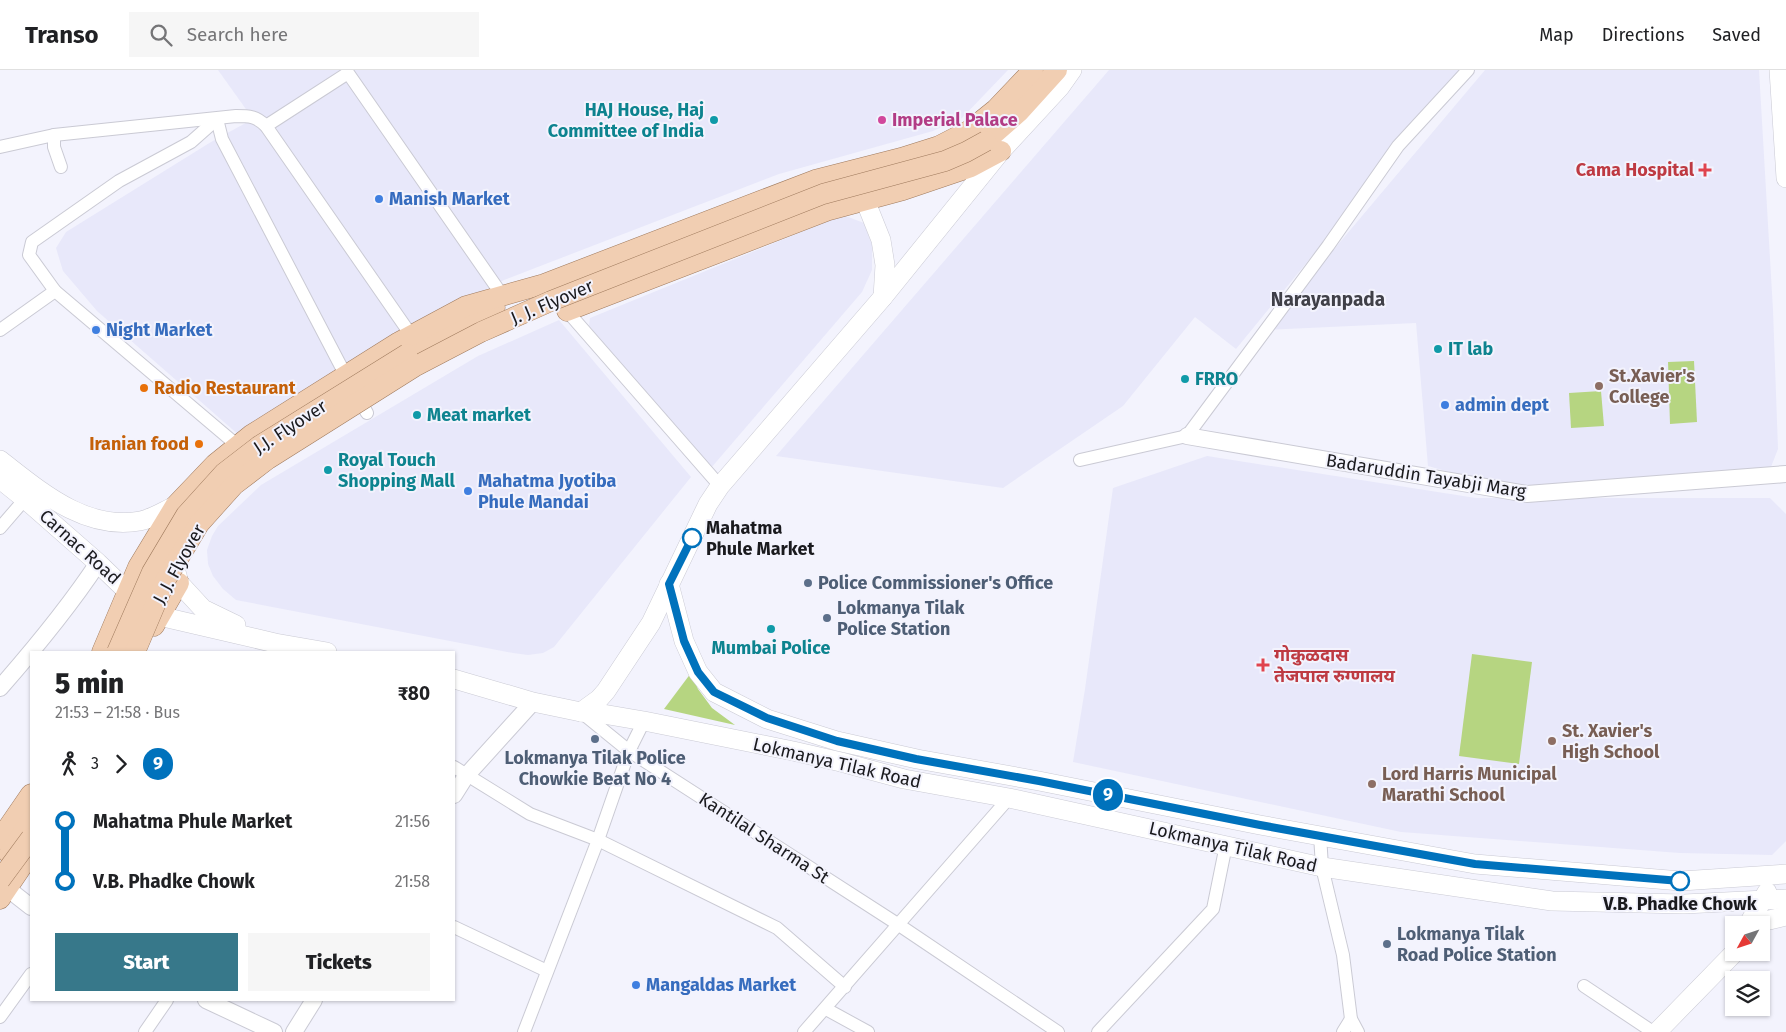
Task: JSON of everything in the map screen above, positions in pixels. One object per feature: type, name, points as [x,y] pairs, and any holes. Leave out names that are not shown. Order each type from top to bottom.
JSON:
[{"type":"main road","points":[[102,651],[138,567],[175,506],[214,464],[251,435],[411,335],[466,306],[510,296],[544,284],[815,180],[901,158],[956,139],[996,108],[1033,70]]},
{"type":"main road","name":"J. J. Flyover","points":[[135,651],[166,579],[198,524],[234,485],[268,459],[414,367],[480,332],[560,297],[823,194],[945,161],[966,152],[994,146],[1019,112],[1058,70]]},
{"type":"main road","points":[[567,311],[829,210],[903,190],[972,167],[1060,87],[1072,70]]},
{"type":"main road","points":[[1779,70],[1786,178]]},
{"type":"main road","points":[[581,712],[606,691],[651,623],[708,504],[720,486],[883,297],[994,146]]},
{"type":"main road","points":[[815,180],[846,184],[865,200],[881,240],[885,265],[883,297]]},
{"type":"main road","name":"J.J. Flyover","points":[[117,651],[152,572],[186,515],[224,474],[259,446],[407,354],[510,296]]},
{"type":"main road","name":"Carnac Road","points":[[0,460],[35,487],[71,510],[108,523],[141,521],[175,506]]},
{"type":"main road","name":"Carnac Road","points":[[0,479],[26,498],[128,592],[146,603],[158,616]]},
{"type":"main road","points":[[175,506],[168,541],[179,583],[203,609],[272,648]]},
{"type":"main road","points":[[141,651],[158,616],[179,583]]},
{"type":"main road","name":"Lokmanya Tilak Road","points":[[669,584],[684,641],[698,672],[714,692],[767,718],[837,741],[916,759],[1475,864],[1680,881],[1784,873]]},
{"type":"main road","points":[[158,616],[272,648],[313,651]]},
{"type":"main road","name":"Lokmanya Tilak Road","points":[[455,679],[532,702],[581,712],[644,721],[821,757],[904,779],[1009,798],[1322,868],[1552,902],[1684,904],[1786,899]]},
{"type":"main road","points":[[0,839],[30,795]]},
{"type":"main road","points":[[0,866],[30,821]]},
{"type":"main road","points":[[3,889],[30,840]]},
{"type":"main road","points":[[3,889],[30,854]]},
{"type":"main road","points":[[1753,916],[1762,900],[1784,873]]},
{"type":"main road","points":[[1770,920],[1786,916]]},
{"type":"main road","points":[[1655,1032],[1726,961]]},
{"type":"street","points":[[1080,460],[1188,436],[1328,246],[1398,146],[1468,70]]},
{"type":"street","points":[[266,126],[348,73],[510,296]]},
{"type":"street","points":[[0,147],[54,135],[236,116],[251,116],[258,119],[266,126],[411,335]]},
{"type":"street","points":[[217,119],[191,142],[120,182],[32,242],[29,254],[55,291],[238,446]]},
{"type":"street","points":[[217,119],[222,140],[367,413]]},
{"type":"street","points":[[54,135],[54,147],[61,167]]},
{"type":"street","points":[[0,330],[55,291]]},
{"type":"street","points":[[567,311],[720,486]]},
{"type":"street","name":"Badaruddin Tayabji Marg","points":[[1188,436],[1527,494],[1786,474]]},
{"type":"street","points":[[0,528],[26,498]]},
{"type":"street","points":[[32,651],[80,590],[98,563]]},
{"type":"street","points":[[0,688],[30,653]]},
{"type":"street","points":[[455,791],[460,771],[532,702]]},
{"type":"street","name":"Kantilal Sharma St","points":[[581,712],[629,751],[899,925],[1058,1032]]},
{"type":"street","points":[[524,1032],[598,840],[629,751],[644,721]]},
{"type":"street","points":[[460,771],[530,814],[598,840],[778,928],[845,987]]},
{"type":"street","points":[[804,1032],[1009,798]]},
{"type":"street","points":[[1320,835],[1322,868],[1343,955],[1351,1019],[1358,1032]]},
{"type":"street","points":[[1098,1032],[1212,909],[1226,845]]},
{"type":"street","points":[[0,870],[3,889],[30,906]]},
{"type":"street","points":[[455,928],[547,971]]},
{"type":"street","points":[[0,1017],[30,975]]},
{"type":"street","points":[[1584,986],[1655,1032]]},
{"type":"street","points":[[145,1032],[166,1001]]},
{"type":"street","points":[[208,1001],[274,1032]]},
{"type":"street","points":[[294,1032],[313,1001]]},
{"type":"street","points":[[826,1009],[868,1032]]},
{"type":"street","points":[[1342,1032],[1351,1019]]},
{"type":"shaded area","points":[[218,70],[1008,70],[962,118],[933,131],[779,174],[504,280],[403,333],[240,436],[97,311],[63,271],[56,248],[66,232],[211,142],[253,119]]},
{"type":"shaded area","points":[[1109,70],[1464,70],[1236,349],[1195,317],[1123,406],[1003,488],[776,456]]},
{"type":"shaded area","points":[[1485,70],[1759,70],[1773,310],[1778,449],[1769,472],[1520,492],[1428,466],[1416,323],[1266,330]]},
{"type":"shaded area","points":[[843,215],[864,223],[872,245],[872,270],[862,292],[711,468],[589,326],[590,318]]},
{"type":"shaded area","name":"Mahatma Jyotiba Phule Mandai","points":[[559,320],[691,477],[554,647],[543,653],[528,655],[513,653],[236,600],[223,589],[213,576],[208,564],[207,550],[212,536],[218,526],[261,485],[478,356]]},
{"type":"shaded area","points":[[1207,456],[1476,498],[1770,498],[1786,514],[1786,841],[1772,855],[1680,853],[1401,832],[1073,762],[1113,488]]},
{"type":"green space","points":[[1694,361],[1697,422],[1670,424],[1668,362]]},
{"type":"green space","points":[[1601,391],[1604,426],[1571,428],[1569,393]]},
{"type":"green space","points":[[1472,654],[1532,662],[1519,764],[1459,756]]},
{"type":"green space","points":[[691,673],[698,689],[712,708],[735,725],[664,709]]},
{"type":"bus line","name":"9","points":[[692,538],[669,584],[684,641],[698,672],[714,692],[767,718],[837,741],[916,759],[1475,864],[1680,881]]},
{"type":"place","name":"HAJ House, Haj Committee of India","points":[[714,120]]},
{"type":"place","name":"Imperial Palace","points":[[882,120]]},
{"type":"place","name":"Cama Hospital","points":[[1705,170]]},
{"type":"place","name":"Manish Market","points":[[379,199]]},
{"type":"place","name":"Night Market","points":[[96,330]]},
{"type":"place","name":"IT lab","points":[[1438,349]]},
{"type":"place","name":"FRRO","points":[[1185,379]]},
{"type":"place","name":"St.Xavier's College","points":[[1599,386]]},
{"type":"place","name":"Radio Restaurant","points":[[144,388]]},
{"type":"place","name":"admin dept","points":[[1445,405]]},
{"type":"place","name":"Meat market","points":[[417,415]]},
{"type":"place","name":"Iranian food","points":[[199,444]]},
{"type":"place","name":"Royal Touch Shopping Mall","points":[[328,470]]},
{"type":"place","name":"Mahatma Jyotiba Phule Mandai","points":[[468,491]]},
{"type":"place","name":"Mahatma Phule Market","points":[[692,538]]},
{"type":"place","name":"Police Commissioner's Office","points":[[808,583]]},
{"type":"place","name":"Lokmanya Tilak Police Station","points":[[827,618]]},
{"type":"place","name":"Mumbai Police","points":[[771,629]]},
{"type":"place","name":"गोकुळदास तेजपाल रुग्णालय","points":[[1263,665]]},
{"type":"place","name":"Lokmanya Tilak Police Chowkie Beat No 4","points":[[595,739]]},
{"type":"place","name":"St. Xavier's High School","points":[[1552,741]]},
{"type":"place","name":"Lord Harris Municipal Marathi School","points":[[1372,784]]},
{"type":"place","name":"V.B. Phadke Chowk","points":[[1680,881]]},
{"type":"place","name":"Lokmanya Tilak Road Police Station","points":[[1387,944]]},
{"type":"place","name":"Mangaldas Market","points":[[636,985]]},
{"type":"district","name":"Narayanpada","points":[[1328,299]]}]
